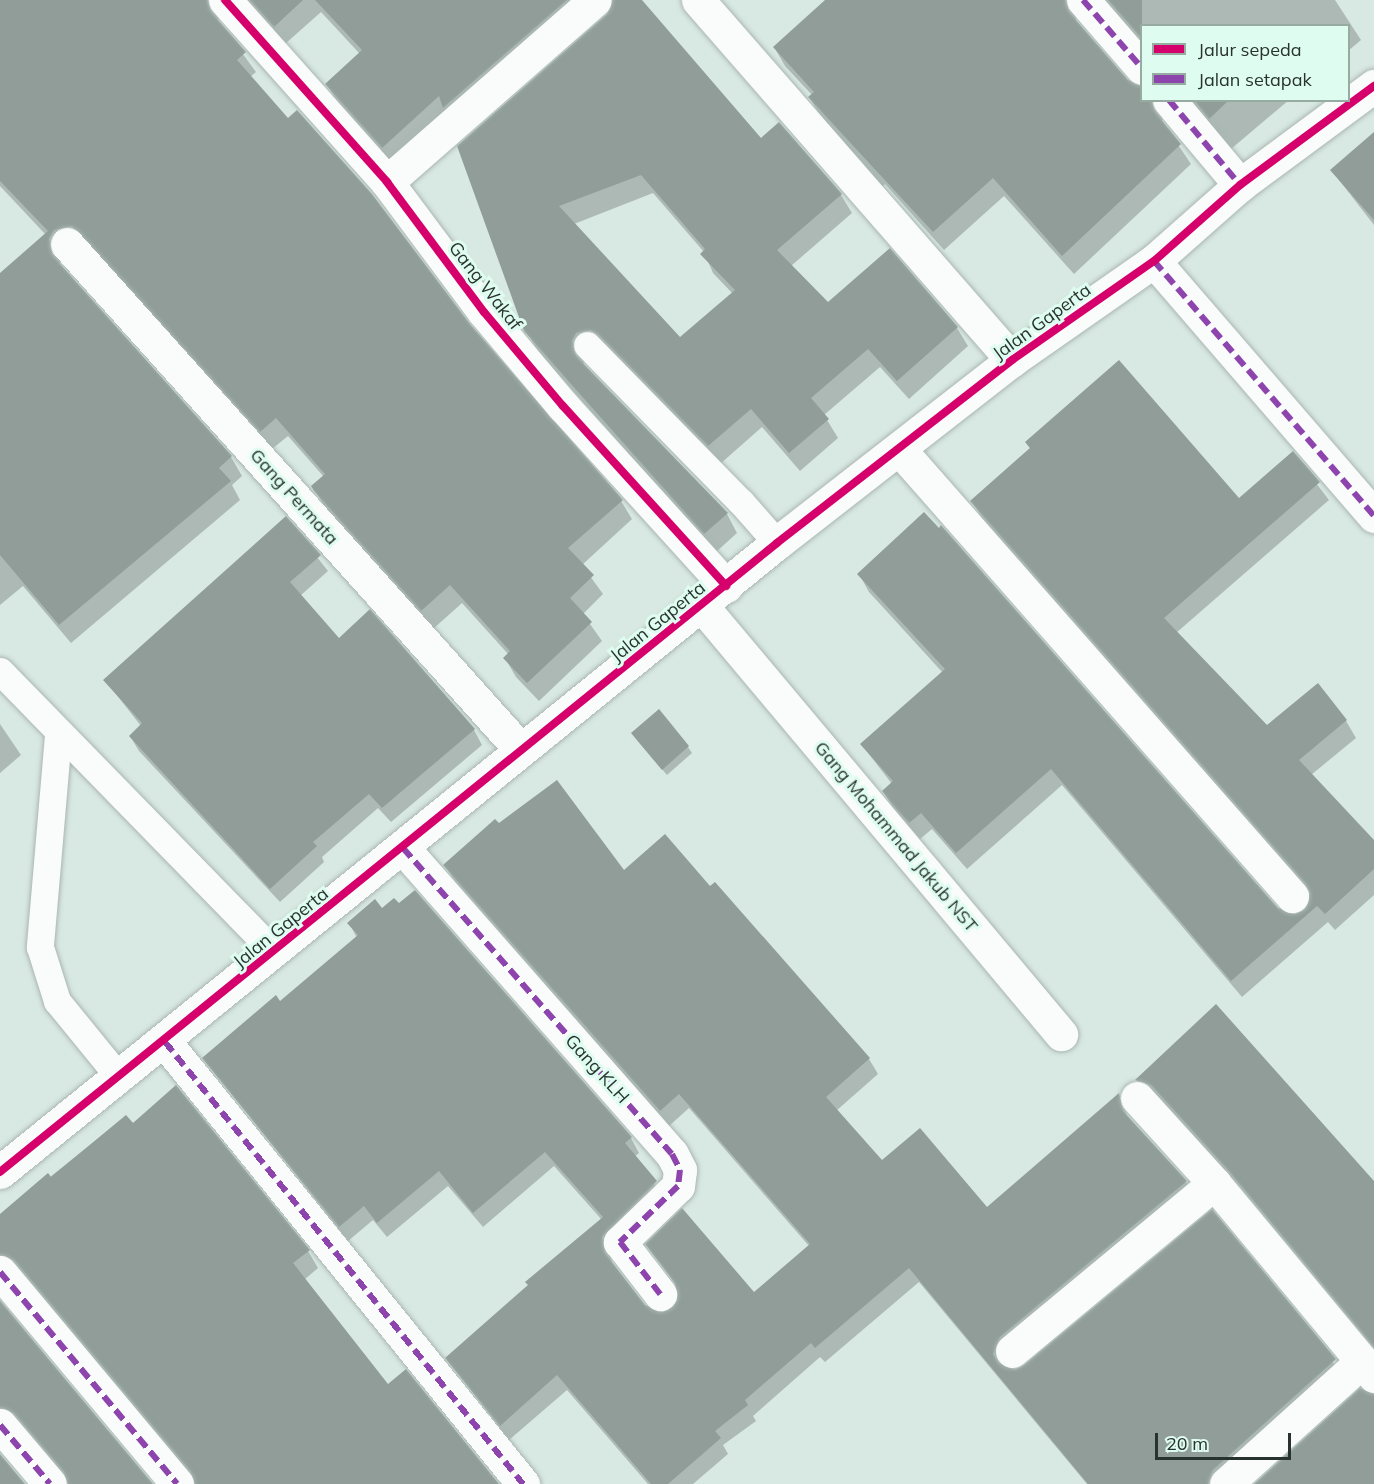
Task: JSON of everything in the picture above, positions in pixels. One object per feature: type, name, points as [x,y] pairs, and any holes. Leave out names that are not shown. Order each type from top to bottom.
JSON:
[{"type":"street","name":"Gang Wakaf","points":[[225,0],[387,182],[484,312],[714,596],[730,640]]},
{"type":"street","points":[[387,182],[595,0]]},
{"type":"street","points":[[698,0],[1012,360]]},
{"type":"street","points":[[1083,0],[1140,66]]},
{"type":"street","name":"Jalan Gaperta","points":[[0,1172],[165,1042],[777,543],[900,450],[1012,360],[1154,261],[1240,185],[1374,86]]},
{"type":"street","points":[[1171,102],[1240,185]]},
{"type":"street","name":"Gang Permata","points":[[67,244],[521,750]]},
{"type":"street","points":[[1154,261],[1374,516]]},
{"type":"street","points":[[900,450],[1292,896]]},
{"type":"street","name":"Gang Mohammad Jakub NST","points":[[730,640],[1061,1034]]},
{"type":"street","name":"Gang KLH","points":[[403,848],[672,1154],[680,1170],[678,1186],[620,1242],[660,1294]]},
{"type":"street","points":[[165,1042],[523,1484]]},
{"type":"street","points":[[1137,1098],[1214,1183],[1368,1369],[1226,1484]]},
{"type":"street","points":[[1012,1351],[1214,1183]]},
{"type":"street","points":[[0,1272],[177,1484]]},
{"type":"street","points":[[0,1425],[50,1484]]},
{"type":"lane","points":[[586,345],[741,501],[777,543]]},
{"type":"lane","points":[[0,671],[58,735],[274,952]]},
{"type":"lane","points":[[58,735],[40,947],[57,1001],[119,1077]]},
{"type":"building","points":[[0,0],[207,0],[211,12],[246,52],[237,60],[288,118],[297,110],[372,194],[470,324],[623,500],[568,548],[594,575],[570,598],[592,622],[527,683],[503,658],[510,651],[450,585],[421,611],[314,491],[311,486],[325,474],[276,418],[260,432],[72,226],[54,230],[49,239],[53,256],[232,456],[219,468],[231,481],[59,625],[0,555],[0,273],[48,231],[0,181]]},
{"type":"building","points":[[250,0],[303,0],[274,27]]},
{"type":"building","points":[[315,0],[567,0],[443,108],[439,96],[382,148],[325,84],[362,50]]},
{"type":"building","points":[[613,0],[642,0],[761,138],[779,122],[842,194],[777,250],[828,302],[890,248],[958,327],[897,381],[868,349],[811,398],[829,419],[789,453],[751,409],[708,446],[598,334],[591,330],[576,333],[572,341],[576,356],[728,513],[704,534],[524,331],[457,146],[607,14]],"holes":[[[641,175],[705,249],[700,254],[735,290],[680,337],[559,206]]]},
{"type":"building","points":[[825,0],[1065,0],[1069,12],[1128,80],[1140,85],[1140,102],[1152,102],[1155,112],[1181,144],[1062,256],[993,178],[933,232],[808,97],[814,92],[773,47]]},
{"type":"building","points":[[1108,0],[1142,0],[1140,37]]},
{"type":"building","points":[[1196,102],[1227,102],[1209,119]]},
{"type":"building","points":[[1374,132],[1374,220],[1330,170]]},
{"type":"building","points":[[1119,360],[1239,498],[1293,451],[1320,482],[1164,618],[1267,725],[1318,683],[1347,720],[1299,760],[1374,840],[1374,869],[1325,914],[1317,906],[1231,981],[1051,769],[956,853],[921,813],[909,823],[894,806],[882,791],[893,781],[860,744],[945,669],[857,574],[924,512],[939,528],[941,525],[1278,908],[1295,914],[1305,910],[1310,893],[1306,884],[970,501],[1030,448],[1025,442]]},
{"type":"building","points":[[286,516],[321,555],[290,582],[339,638],[370,609],[475,729],[382,808],[369,794],[313,842],[317,846],[270,889],[129,736],[142,723],[103,680]]},
{"type":"building","points":[[659,709],[689,746],[662,770],[631,733]]},
{"type":"building","points":[[557,780],[624,870],[665,834],[710,886],[715,882],[870,1058],[826,1097],[882,1160],[920,1128],[987,1207],[1119,1093],[1123,1111],[1187,1181],[1000,1337],[993,1354],[998,1363],[1015,1370],[1024,1365],[1212,1209],[1336,1359],[1213,1470],[1208,1484],[1088,1484],[909,1268],[815,1348],[811,1343],[745,1400],[748,1405],[715,1431],[721,1438],[668,1484],[651,1484],[557,1375],[500,1426],[445,1358],[528,1285],[525,1282],[603,1217],[545,1152],[473,1213],[439,1171],[377,1223],[364,1206],[339,1227],[202,1058],[276,995],[280,1001],[358,935],[347,923],[375,899],[382,908],[394,898],[399,903],[415,890],[632,1137],[625,1143],[657,1181],[602,1237],[605,1253],[645,1305],[663,1312],[677,1301],[675,1283],[645,1244],[682,1208],[754,1292],[810,1244],[679,1094],[660,1111],[443,865],[495,819],[499,823]]},
{"type":"building","points":[[1216,1004],[1374,1181],[1374,1347],[1228,1170],[1151,1085],[1135,1080]]},
{"type":"building","points":[[176,1085],[310,1250],[293,1263],[388,1384],[406,1369],[499,1484],[195,1484],[191,1472],[14,1260],[0,1254],[0,1214],[48,1173],[51,1177],[126,1115],[133,1123]]},
{"type":"building","points":[[0,1301],[153,1484],[68,1484],[64,1472],[14,1413],[0,1407]]},
{"type":"building","points":[[1360,1388],[1374,1394],[1374,1484],[1254,1484]]},
{"type":"building","points":[[0,1454],[25,1484],[0,1484]]},
{"type":"marked path","points":[[1083,0],[1140,66]]},
{"type":"marked path","points":[[1171,102],[1240,185]]},
{"type":"marked path","points":[[1154,261],[1374,516]]},
{"type":"marked path","points":[[403,848],[672,1154],[680,1170],[678,1186],[620,1242],[660,1294]]},
{"type":"marked path","points":[[165,1042],[523,1484]]},
{"type":"marked path","points":[[0,1272],[177,1484]]},
{"type":"marked path","points":[[0,1425],[50,1484]]},
{"type":"cycle path","points":[[225,0],[387,182],[484,312],[563,406],[726,586]]},
{"type":"cycle path","points":[[0,1172],[777,543],[1012,360],[1154,261],[1240,185],[1374,86]]}]
